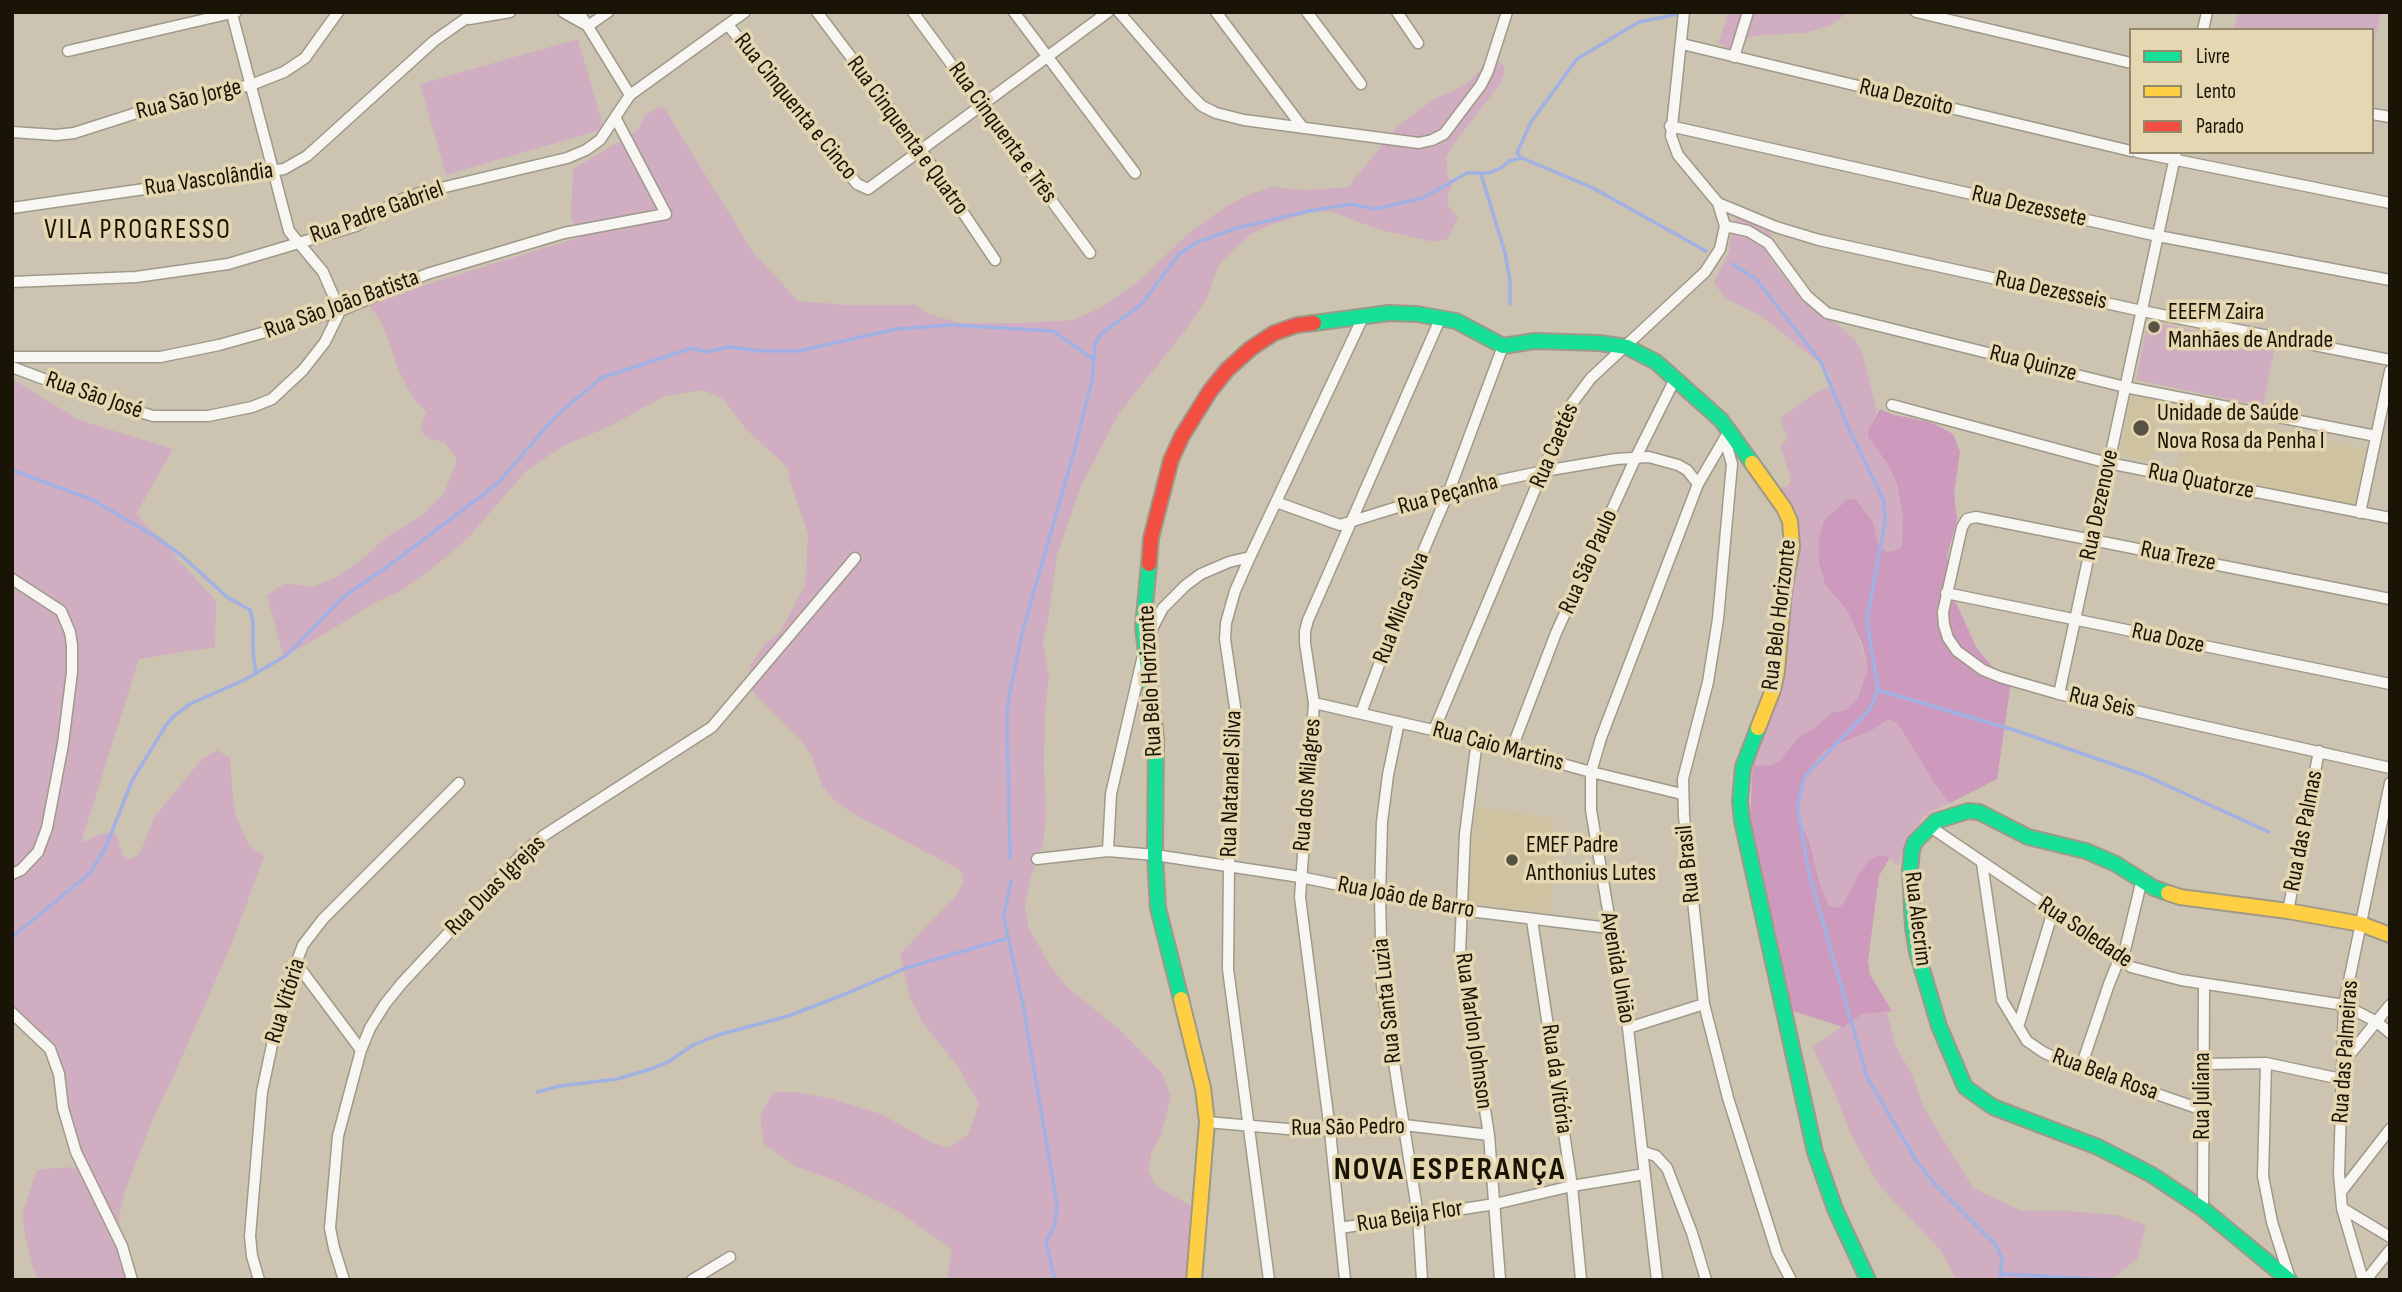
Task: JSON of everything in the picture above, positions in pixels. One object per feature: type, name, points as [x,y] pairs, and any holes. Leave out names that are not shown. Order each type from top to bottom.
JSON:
[{"type":"street","name":"Rua São Jorge","points":[[12,132],[56,135],[74,133],[171,102],[251,85],[284,72],[305,58],[338,12]]},
{"type":"street","name":"Rua Vascolândia","points":[[12,208],[274,171],[296,164],[416,56],[475,12]]},
{"type":"street","points":[[464,20],[510,12]]},
{"type":"street","points":[[563,12],[588,26]]},
{"type":"street","points":[[579,12],[630,95],[745,12]]},
{"type":"street","points":[[588,26],[608,12]]},
{"type":"street","name":"Rua Cinquenta e Quatro","points":[[817,12],[921,150],[995,260]]},
{"type":"street","name":"Rua Cinquenta e Três","points":[[913,12],[1090,253]]},
{"type":"street","points":[[1014,12],[1135,173]]},
{"type":"street","points":[[921,150],[1108,12]]},
{"type":"street","points":[[1119,12],[1202,106],[1228,117],[1409,142],[1426,142],[1438,138],[1448,129],[1481,85],[1507,12]]},
{"type":"street","points":[[1216,12],[1303,128]]},
{"type":"street","points":[[1307,12],[1360,83]]},
{"type":"street","points":[[1397,12],[1418,43]]},
{"type":"street","points":[[1684,12],[1671,125],[1673,146],[1718,204],[1725,226]]},
{"type":"street","points":[[1734,57],[1748,12]]},
{"type":"street","points":[[1916,12],[2129,63]]},
{"type":"street","points":[[68,51],[234,13],[289,231],[323,272],[340,311]]},
{"type":"street","name":"Rua Cinquenta e Cinco","points":[[728,25],[863,189],[872,187],[921,150]]},
{"type":"street","name":"Rua Dezoito","points":[[1682,44],[2129,151]]},
{"type":"street","name":"Rua Padre Gabriel","points":[[12,282],[136,277],[187,271],[228,264],[356,226],[397,201],[420,193],[567,158],[586,150],[600,140],[630,95]]},
{"type":"street","name":"Rua São João Batista","points":[[12,357],[160,357],[219,345],[340,311],[427,274],[564,233],[666,214],[616,119]]},
{"type":"street","name":"Rua Dezessete","points":[[1671,125],[2158,236],[2390,280]]},
{"type":"street","points":[[2152,154],[2390,203]]},
{"type":"street","name":"Rua Dezenove","points":[[2059,694],[2175,157]]},
{"type":"street","name":"Rua Dezesseis","points":[[1718,204],[1807,237],[2142,311],[2390,360]]},
{"type":"street","name":"Rua Caetés","points":[[1434,730],[1544,471],[1562,422],[1579,392],[1716,258],[1724,238],[1725,226]]},
{"type":"street","name":"Rua Quinze","points":[[1725,226],[1748,232],[1768,243],[1807,296],[1827,313],[2125,387],[2376,436]]},
{"type":"street","name":"Rua São José","points":[[12,367],[94,398],[153,416],[227,414],[272,399],[285,389],[325,342],[340,311]]},
{"type":"street","name":"Rua Belo Horizonte","points":[[1194,1280],[1207,1122],[1203,1088],[1160,919],[1155,855],[1156,739],[1145,647],[1144,612],[1151,538],[1171,460],[1182,436],[1203,401],[1227,370],[1250,349],[1274,333],[1297,325],[1398,313],[1456,321],[1503,346],[1535,341],[1599,343],[1627,347],[1642,353],[1709,407],[1727,435],[1784,508],[1792,535],[1792,547],[1784,590],[1777,672],[1773,690],[1743,767],[1740,783],[1742,821],[1815,1152],[1835,1209],[1867,1280]]},
{"type":"street","name":"Rua Natanael Silva","points":[[1269,1280],[1251,1126],[1228,969],[1235,707],[1225,639],[1226,624],[1235,591],[1250,557],[1364,315]]},
{"type":"street","name":"Rua dos Milagres","points":[[1345,1280],[1330,1131],[1302,916],[1300,877],[1314,703],[1305,631],[1441,317]]},
{"type":"street","name":"Rua Milca Silva","points":[[1361,713],[1503,346]]},
{"type":"street","points":[[2361,513],[2390,371]]},
{"type":"street","name":"Rua São Paulo","points":[[1512,748],[1556,633],[1636,457],[1675,379]]},
{"type":"street","name":"Rua Quatorze","points":[[1892,405],[2108,463],[2390,519]]},
{"type":"street","name":"Avenida União","points":[[1657,1280],[1628,1028],[1591,810],[1591,772],[1698,484],[1727,435]]},
{"type":"street","name":"Rua Brasil","points":[[1727,435],[1732,464],[1718,619],[1708,682],[1686,765],[1682,794],[1704,1004],[1728,1098],[1777,1253],[1791,1280]]},
{"type":"street","name":"Rua Peçanha","points":[[1276,502],[1332,523],[1350,523],[1449,491],[1544,471],[1636,457],[1668,460],[1687,470],[1698,484]]},
{"type":"street","name":"Rua Treze","points":[[1967,519],[1976,517],[2390,599]]},
{"type":"street","name":"Rua Seis","points":[[1967,519],[1962,527],[1946,593],[1944,625],[1948,638],[1957,651],[1969,661],[1992,674],[2059,694],[2390,768]]},
{"type":"street","points":[[1108,852],[1111,794],[1145,647],[1163,608],[1186,585],[1210,570],[1250,557]]},
{"type":"street","name":"Rua Duas Igrejas","points":[[344,1280],[330,1228],[338,1136],[361,1050],[370,1028],[402,983],[523,853],[567,819],[712,727],[855,558]]},
{"type":"street","points":[[12,579],[61,611],[72,645],[72,672],[63,744],[47,828],[38,852],[21,870],[12,874]]},
{"type":"street","name":"Rua Doze","points":[[1946,593],[2390,684]]},
{"type":"street","name":"Rua Caio Martins","points":[[1314,703],[1512,748],[1591,772],[1682,794]]},
{"type":"street","name":"Rua Santa Luzia","points":[[1399,722],[1385,799],[1380,895],[1384,1013],[1418,1216],[1422,1280]]},
{"type":"street","name":"Rua Marlon Johnson","points":[[1477,740],[1465,834],[1461,910],[1462,968],[1489,1135],[1500,1280]]},
{"type":"street","name":"Rua das Palmas","points":[[2288,911],[2319,751]]},
{"type":"street","name":"Rua Vitória","points":[[259,1280],[250,1236],[262,1092],[273,1040],[303,944],[323,919],[459,783]]},
{"type":"street","name":"Rua das Palmeiras","points":[[2365,1280],[2342,1208],[2341,1079],[2344,1005],[2390,783]]},
{"type":"street","points":[[1929,825],[1968,811],[1979,812],[2028,837],[2086,851],[2116,864],[2154,888],[2196,900],[2288,911],[2361,924],[2390,935]]},
{"type":"street","name":"Rua Soledade","points":[[1929,825],[2131,967],[2204,984],[2344,1005],[2377,1022],[2390,1033]]},
{"type":"street","name":"Rua Alecrim","points":[[1929,825],[1915,842],[1910,859],[1913,927],[1922,971],[1939,1026],[1965,1087],[1993,1107],[2098,1147],[2152,1175],[2203,1209],[2290,1280]]},
{"type":"street","name":"Rua João de Barro","points":[[1037,859],[1108,852],[1155,855],[1300,877],[1461,910],[1609,928]]},
{"type":"street","name":"Rua Bela Rosa","points":[[1982,863],[2002,1000],[2027,1041],[2043,1052],[2081,1067],[2203,1110]]},
{"type":"street","points":[[2081,1067],[2128,941],[2142,879]]},
{"type":"street","points":[[2018,1027],[2053,911]]},
{"type":"street","name":"Rua da Vitória","points":[[1532,920],[1572,1185],[1581,1280]]},
{"type":"street","points":[[296,963],[361,1050]]},
{"type":"street","name":"Rua Juliana","points":[[2203,1209],[2204,984]]},
{"type":"street","points":[[1628,1028],[1704,1004]]},
{"type":"street","points":[[2342,1064],[2390,1005]]},
{"type":"street","points":[[12,1013],[50,1049],[59,1074],[63,1108],[76,1152],[122,1247],[132,1280]]},
{"type":"street","points":[[2266,1063],[2263,1176],[2272,1222],[2290,1280]]},
{"type":"street","points":[[2203,1064],[2266,1063],[2341,1079]]},
{"type":"street","name":"Rua São Pedro","points":[[1207,1122],[1330,1131],[1404,1125],[1489,1135]]},
{"type":"street","points":[[2341,1192],[2390,1129]]},
{"type":"street","points":[[1644,1152],[1656,1156],[1667,1168],[1692,1233],[1706,1280]]},
{"type":"street","name":"Rua Beija Flor","points":[[1340,1228],[1495,1204],[1572,1185],[1645,1174]]},
{"type":"street","points":[[2342,1208],[2390,1237]]},
{"type":"street","points":[[2365,1280],[2390,1251]]},
{"type":"street","points":[[692,1280],[730,1257]]},
{"type":"shaded area","points":[[1727,12],[1848,12],[1832,25],[1804,33],[1752,36],[1729,49],[1718,42]]},
{"type":"shaded area","points":[[2238,12],[2381,12],[2374,45],[2374,28],[2234,28]]},
{"type":"shaded area","points":[[578,39],[604,129],[446,175],[420,84]]},
{"type":"shaded area","points":[[1495,60],[1503,64],[1505,72],[1500,84],[1455,142],[1446,158],[1448,177],[1452,184],[1447,198],[1449,207],[1458,218],[1447,239],[1435,242],[1381,230],[1329,211],[1308,213],[1251,234],[1221,262],[1208,297],[1184,332],[1119,413],[1081,486],[1057,555],[1043,642],[1049,678],[1045,713],[1046,817],[1043,844],[1030,880],[1025,905],[1028,927],[1051,967],[1067,987],[1120,1030],[1162,1073],[1171,1097],[1161,1135],[1151,1153],[1148,1171],[1156,1186],[1195,1208],[1190,1280],[947,1280],[952,1249],[896,1210],[839,1182],[795,1166],[764,1144],[760,1116],[773,1092],[794,1092],[833,1099],[881,1114],[933,1143],[949,1148],[968,1134],[979,1104],[958,1067],[923,1023],[910,998],[900,954],[955,897],[963,883],[962,874],[958,869],[836,802],[822,786],[812,757],[800,739],[748,687],[750,665],[765,644],[780,632],[805,585],[808,534],[788,468],[747,430],[722,398],[702,390],[665,396],[608,427],[565,445],[527,470],[467,539],[431,569],[399,592],[376,602],[283,656],[267,595],[286,583],[312,587],[335,578],[364,558],[382,540],[424,514],[444,493],[456,464],[456,458],[444,442],[429,439],[423,434],[421,426],[427,412],[415,401],[399,372],[380,320],[367,303],[580,237],[571,217],[573,169],[637,131],[646,114],[662,106],[753,252],[798,301],[846,305],[916,305],[928,314],[960,323],[1020,323],[1073,320],[1100,308],[1138,282],[1190,232],[1248,195],[1272,187],[1306,190],[1348,187],[1398,126],[1434,99],[1464,86],[1488,62]]},
{"type":"shaded area","points":[[1742,215],[1765,226],[1772,234],[1767,248],[1770,259],[1789,284],[1810,306],[1854,339],[1861,349],[1877,410],[1868,437],[1888,464],[1897,484],[1903,515],[1902,545],[1899,551],[1887,552],[1878,544],[1873,522],[1848,499],[1824,520],[1819,540],[1821,573],[1825,585],[1847,610],[1855,626],[1868,668],[1858,698],[1846,710],[1832,713],[1812,730],[1800,736],[1779,761],[1760,766],[1755,766],[1754,760],[1761,736],[1772,715],[1780,680],[1789,584],[1781,488],[1788,486],[1791,479],[1780,445],[1787,440],[1781,421],[1782,417],[1831,382],[1830,375],[1817,361],[1760,315],[1726,299],[1714,283],[1729,252],[1736,219]]},
{"type":"shaded area","points":[[2148,321],[2275,347],[2263,406],[2136,380]]},
{"type":"shaded area","points":[[12,379],[79,420],[173,449],[136,514],[173,551],[216,601],[215,647],[139,659],[81,843],[100,834],[112,832],[117,835],[123,856],[128,859],[135,857],[141,851],[155,816],[202,759],[217,750],[230,758],[236,816],[249,846],[264,856],[233,941],[152,1121],[124,1194],[116,1234],[129,1280],[38,1280],[24,1229],[23,1213],[36,1172],[40,1169],[77,1167],[78,1162],[51,1057],[12,1010]]},
{"type":"shaded area","name":"Unidade de Saúde Nova Rosa da Penha I","points":[[2131,395],[2162,401],[2151,461],[2120,455]]},
{"type":"shaded area","points":[[1880,409],[1894,415],[1930,422],[1953,434],[1960,452],[1954,494],[1957,519],[1947,557],[1953,596],[1977,649],[2011,682],[1997,779],[1950,803],[1898,724],[1889,719],[1874,729],[1825,750],[1807,772],[1798,802],[1799,821],[1809,841],[1820,885],[1829,906],[1837,908],[1843,904],[1860,872],[1870,860],[1880,855],[1890,857],[1879,876],[1868,961],[1870,975],[1892,1011],[1862,1014],[1843,1027],[1787,1009],[1779,946],[1763,878],[1749,840],[1753,759],[1755,757],[1755,766],[1772,765],[1779,761],[1800,736],[1812,730],[1832,713],[1846,710],[1858,698],[1868,668],[1862,643],[1847,610],[1825,585],[1819,562],[1819,540],[1824,520],[1848,499],[1856,500],[1873,522],[1878,544],[1887,552],[1899,550],[1902,545],[1903,515],[1897,484],[1888,464],[1868,437],[1868,431]]},
{"type":"shaded area","points":[[2189,410],[2367,449],[2354,508],[2176,469]]},
{"type":"shaded area","points":[[1889,719],[1898,724],[1950,803],[1923,818],[1905,844],[1899,865],[1889,856],[1870,860],[1860,872],[1843,904],[1837,908],[1829,906],[1820,885],[1809,841],[1799,821],[1798,802],[1807,772],[1825,750],[1874,729]]},
{"type":"shaded area","name":"EMEF Padre Anthonius Lutes","points":[[1476,806],[1554,818],[1551,914],[1467,902]]},
{"type":"shaded area","points":[[1887,1012],[1896,1047],[1912,1074],[1924,1108],[1973,1188],[2022,1211],[2116,1215],[2146,1225],[2137,1259],[2111,1280],[1956,1280],[1942,1252],[1879,1185],[1850,1133],[1834,1091],[1812,1047],[1862,1013]]},
{"type":"waterway","points":[[1522,158],[1517,153],[1531,122],[1577,59],[1639,22],[1683,13]]},
{"type":"waterway","points":[[1010,858],[1007,716],[1009,696],[1023,630],[1092,380],[1095,344],[1102,333],[1141,305],[1179,254],[1198,242],[1237,228],[1309,211],[1351,204],[1375,209],[1423,198],[1467,173],[1489,173],[1509,161],[1522,158],[1593,188],[1706,251]]},
{"type":"waterway","points":[[1481,174],[1505,253],[1510,281],[1510,304]]},
{"type":"waterway","points":[[1732,264],[1756,279],[1821,362],[1849,429],[1884,501],[1885,522],[1867,620],[1878,690],[1870,709],[1805,776],[1798,803],[1799,818],[1809,873],[1867,1077],[1917,1162],[1932,1181],[1996,1245],[2002,1259],[2000,1280]]},
{"type":"waterway","points":[[12,937],[89,874],[105,849],[132,781],[174,716],[190,704],[244,680],[287,655],[342,598],[498,483],[555,417],[601,378],[692,348],[705,352],[729,347],[762,351],[799,351],[896,329],[952,325],[1053,331],[1093,359]]},
{"type":"waterway","points":[[12,470],[93,500],[156,537],[181,555],[227,597],[250,610],[256,674]]},
{"type":"waterway","points":[[1878,690],[2017,731],[2144,775],[2269,832]]},
{"type":"waterway","points":[[1011,881],[1004,914],[1005,924],[1023,1005],[1057,1204],[1055,1224],[1046,1242],[1055,1280]]},
{"type":"waterway","points":[[537,1092],[560,1086],[617,1079],[651,1069],[668,1062],[693,1045],[718,1035],[788,1016],[906,968],[1008,938]]},
{"type":"waterway","points":[[2002,1274],[2115,1280]]},
{"type":"traffic: fast","points":[[1314,323],[1389,313],[1417,314],[1456,321],[1503,346],[1535,341],[1599,343],[1627,347],[1656,362],[1721,420],[1752,463]]},
{"type":"traffic: fast","points":[[1149,564],[1143,627],[1156,739],[1155,855],[1158,908],[1181,999]]},
{"type":"traffic: fast","points":[[1758,728],[1743,767],[1740,801],[1742,821],[1815,1152],[1835,1209],[1868,1280]]},
{"type":"traffic: fast","points":[[2168,893],[2154,888],[2116,864],[2086,851],[2028,837],[1979,812],[1968,811],[1936,821],[1915,842],[1912,850],[1910,870],[1917,952],[1939,1026],[1965,1087],[1993,1107],[2098,1147],[2152,1175],[2203,1209],[2289,1280]]},
{"type":"traffic: slow","points":[[1752,463],[1784,508],[1790,521],[1792,547],[1784,590],[1777,672],[1758,728]]},
{"type":"traffic: slow","points":[[2168,893],[2361,924],[2390,935]]},
{"type":"traffic: slow","points":[[1181,999],[1203,1088],[1207,1122],[1194,1280]]},
{"type":"traffic: jam","points":[[1149,564],[1151,538],[1171,460],[1182,436],[1210,391],[1227,370],[1250,349],[1274,333],[1297,325],[1314,323]]},
{"type":"place","name":"EEEFM Zaira Manhães de Andrade","points":[[2154,327]]},
{"type":"place","name":"Unidade de Saúde Nova Rosa da Penha I","points":[[2141,428]]},
{"type":"place","name":"EMEF Padre Anthonius Lutes","points":[[1512,860]]},
{"type":"district","name":"VILA PROGRESSO","points":[[138,231]]},
{"type":"district","name":"NOVA ESPERANÇA","points":[[1450,1171]]}]
